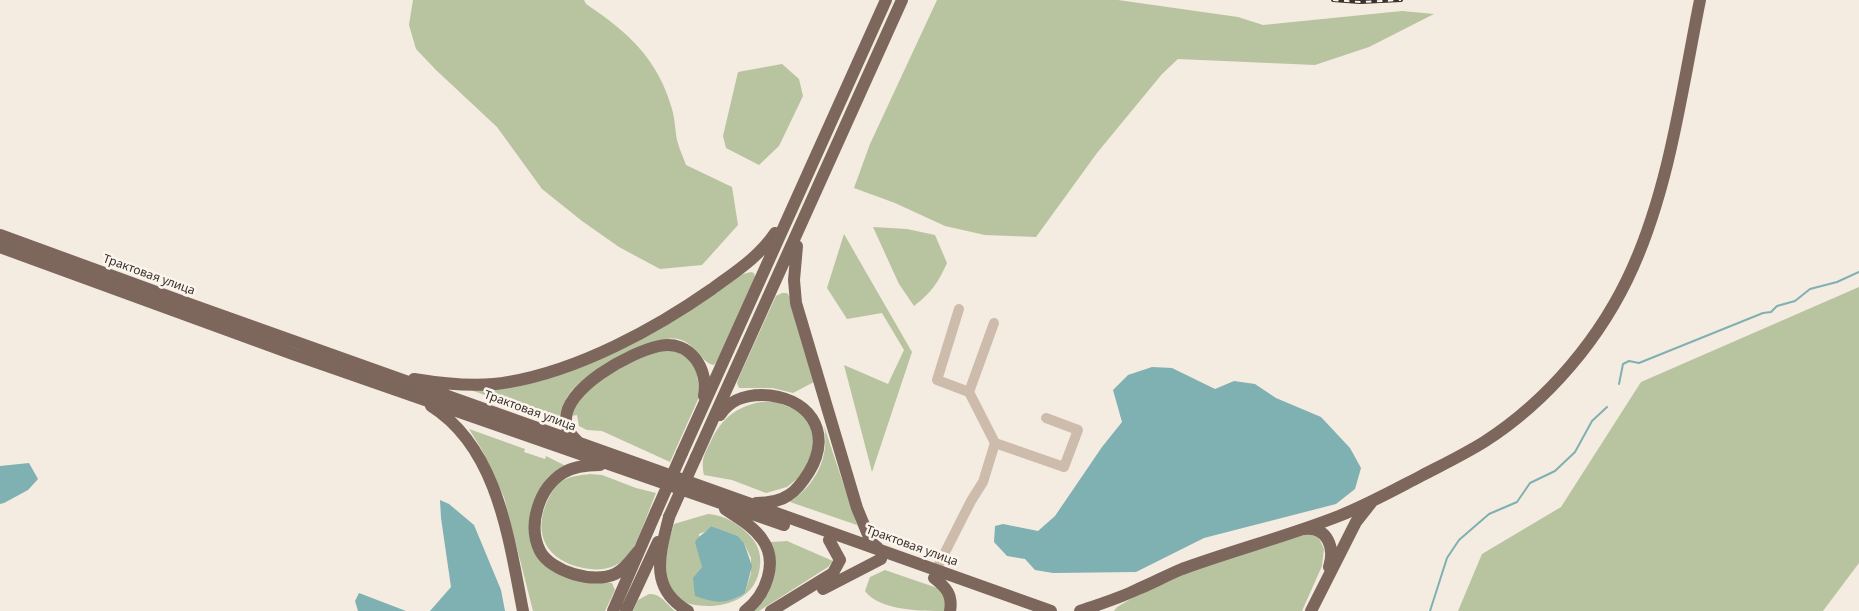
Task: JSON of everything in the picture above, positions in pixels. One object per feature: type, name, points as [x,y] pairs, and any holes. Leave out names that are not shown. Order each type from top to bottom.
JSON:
[{"type":"main road","points":[[613,611],[886,0]]},
{"type":"main road","points":[[626,611],[902,0]]},
{"type":"main road","points":[[1080,611],[1106,606],[1180,570],[1341,515],[1460,457],[1507,426],[1526,410],[1567,369],[1603,321],[1632,269],[1654,212],[1669,152],[1700,0]]},
{"type":"main road","points":[[382,373],[470,385],[496,384],[536,376],[591,356],[663,321],[688,306],[749,262],[773,237],[801,188]]},
{"type":"main road","points":[[786,611],[880,554],[871,542],[857,508],[795,297],[796,252],[816,194]]},
{"type":"main road","name":"Трактовая улица","points":[[0,235],[747,503],[1030,611]]},
{"type":"main road","name":"Трактовая улица","points":[[0,247],[607,465],[829,540],[880,554]]},
{"type":"main road","points":[[580,444],[568,429],[565,420],[570,404],[579,392],[596,377],[616,364],[658,346],[672,345],[684,349],[695,357],[702,370],[705,382],[704,398],[682,453]]},
{"type":"main road","points":[[407,393],[436,410],[453,423],[466,438],[481,463],[491,483],[502,516],[524,611]]},
{"type":"main road","points":[[696,457],[723,410],[737,400],[760,395],[778,397],[794,402],[806,410],[816,424],[818,442],[817,455],[807,475],[789,496],[766,503],[747,503]]},
{"type":"main road","points":[[607,465],[586,465],[571,469],[560,475],[550,484],[538,505],[535,525],[537,544],[546,558],[559,568],[572,574],[589,577],[605,576],[618,572],[640,550]]},
{"type":"main road","points":[[1311,611],[1359,517],[1377,498]]},
{"type":"main road","points":[[708,499],[748,526],[758,534],[766,545],[770,558],[767,580],[759,597],[745,611]]},
{"type":"main road","points":[[669,517],[659,559],[660,578],[670,598],[688,611]]},
{"type":"main road","points":[[1302,529],[1314,529],[1322,532],[1332,549],[1330,562],[1319,595]]},
{"type":"main road","points":[[771,611],[833,573],[840,560],[829,540]]},
{"type":"main road","points":[[935,574],[951,598],[950,611]]},
{"type":"main road","name":"Трактовая улица","points":[[935,574],[1051,611]]},
{"type":"street","points":[[959,309],[937,380],[969,392],[995,443],[1064,467],[1078,430],[1046,418]]},
{"type":"street","points":[[969,392],[994,323]]},
{"type":"street","points":[[935,574],[971,501],[983,482],[995,443]]},
{"type":"green space","points":[[413,0],[584,0],[586,4],[628,36],[650,61],[666,91],[673,113],[677,140],[686,165],[732,187],[738,225],[702,265],[660,269],[619,247],[542,189],[497,127],[416,49],[409,25]]},
{"type":"green space","points":[[937,0],[1118,0],[1238,17],[1263,25],[1402,11],[1434,14],[1369,47],[1315,65],[1178,59],[1162,74],[1097,153],[1036,237],[985,235],[945,226],[895,203],[854,188],[870,144]]},
{"type":"green space","points":[[782,64],[799,79],[803,96],[779,146],[759,165],[726,148],[723,136],[738,72]]},
{"type":"green space","points":[[873,227],[907,229],[935,235],[947,263],[933,287],[914,306],[899,284]]},
{"type":"green space","points":[[844,234],[912,352],[872,472],[844,365],[888,384],[904,350],[882,313],[847,319],[827,288]]},
{"type":"green space","points":[[754,273],[755,277],[718,360],[714,365],[706,361],[684,341],[666,339],[652,342],[636,348],[604,365],[578,384],[568,396],[559,417],[541,415],[543,411],[523,403],[521,408],[468,389],[550,375],[743,274]]},
{"type":"green space","points":[[1859,287],[1859,563],[1823,611],[1458,611],[1482,554],[1561,507],[1641,382]]},
{"type":"green space","points":[[787,293],[790,297],[814,382],[793,393],[772,388],[739,388],[737,383],[739,377],[776,296]]},
{"type":"green space","points":[[664,349],[683,353],[696,368],[700,395],[670,462],[602,431],[587,430],[579,426],[577,415],[572,416],[577,403],[586,392],[617,369]]},
{"type":"green space","points":[[761,402],[776,402],[799,411],[810,423],[813,438],[812,452],[805,468],[797,479],[787,487],[766,493],[732,480],[704,475],[704,457],[720,426],[737,410]]},
{"type":"green space","points":[[824,426],[857,525],[790,502],[807,487],[819,469],[825,448]]},
{"type":"green space","points":[[469,429],[525,449],[524,452],[545,459],[546,456],[564,465],[548,477],[537,494],[534,546],[589,580],[612,583],[615,590],[605,611],[533,611],[504,497],[482,450]]},
{"type":"green space","points":[[590,474],[602,475],[636,488],[656,493],[632,551],[624,560],[616,565],[601,569],[577,567],[556,556],[544,540],[541,529],[546,504],[555,487],[567,479]]},
{"type":"green space","points":[[708,514],[726,518],[746,532],[756,545],[760,558],[759,572],[755,583],[749,591],[740,598],[720,605],[708,606],[686,603],[678,597],[673,592],[666,578],[667,550],[674,524]],"holes":[[[711,526],[738,536],[744,543],[751,558],[751,573],[745,593],[737,598],[725,601],[694,578],[702,567],[699,534],[707,531]]]},
{"type":"green space","points":[[1303,534],[1318,536],[1324,549],[1322,566],[1302,611],[1114,611],[1117,607],[1180,570]]},
{"type":"green space","points":[[787,541],[833,561],[828,567],[759,611],[753,611],[771,542]]},
{"type":"green space","points":[[885,570],[943,590],[946,611],[902,609],[880,603],[872,598],[865,591],[870,577]]},
{"type":"green space","points":[[649,594],[657,595],[675,611],[633,611],[638,600]]},
{"type":"water","points":[[1152,367],[1172,368],[1215,389],[1234,381],[1255,384],[1276,398],[1321,417],[1350,448],[1361,468],[1355,489],[1336,504],[1204,538],[1136,572],[1053,573],[1035,570],[1025,559],[1007,556],[994,542],[995,526],[1003,524],[1038,531],[1055,516],[1102,447],[1122,422],[1113,390],[1128,375]]},
{"type":"water","points":[[29,463],[38,479],[28,490],[0,504],[0,466]]},
{"type":"water","points":[[440,500],[449,504],[474,525],[501,590],[505,611],[430,611],[451,587]]},
{"type":"water","points":[[711,526],[738,536],[744,543],[752,566],[745,593],[732,600],[720,602],[695,596],[693,578],[702,567],[695,542]]},
{"type":"water","points":[[359,593],[406,611],[358,611],[355,601]]},
{"type":"waterway","points":[[1619,384],[1623,364],[1629,361],[1639,363],[1763,313],[1771,312],[1777,306],[1795,301],[1810,289],[1837,282],[1859,272]]},
{"type":"waterway","points":[[1430,611],[1447,558],[1459,540],[1489,514],[1517,502],[1530,483],[1555,471],[1575,452],[1592,421],[1607,407]]},
{"type":"railway","points":[[1333,0],[1360,2],[1401,0]]}]
